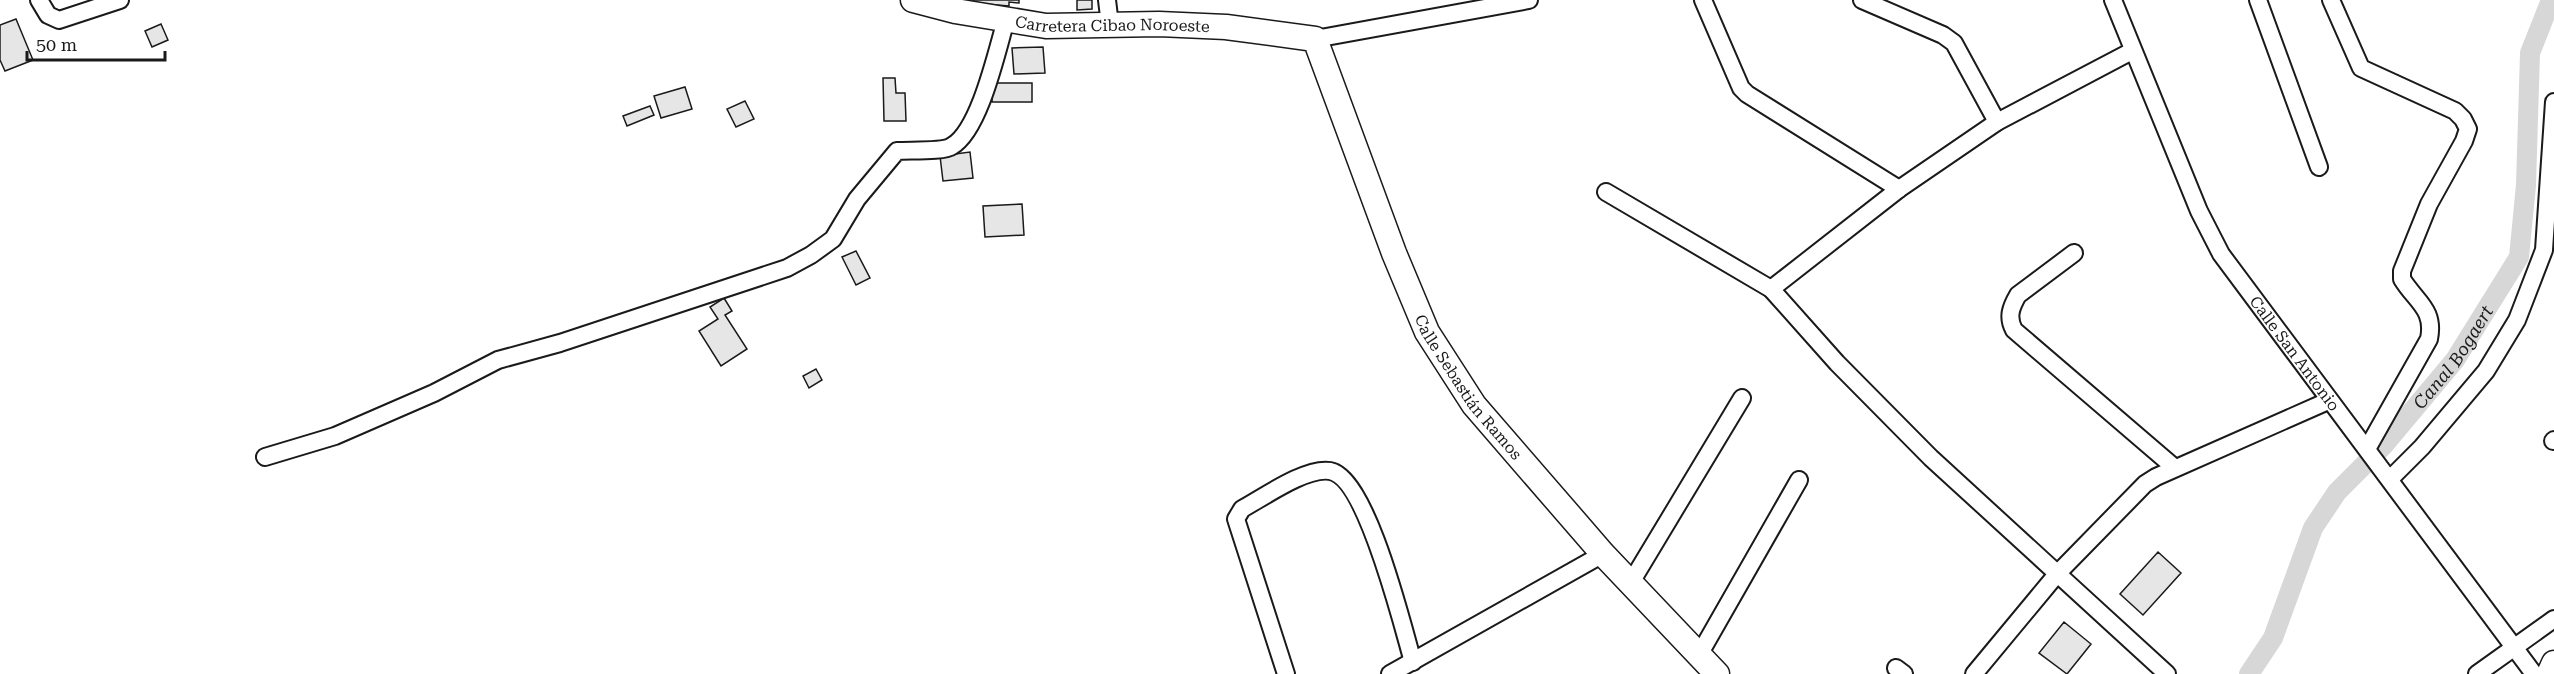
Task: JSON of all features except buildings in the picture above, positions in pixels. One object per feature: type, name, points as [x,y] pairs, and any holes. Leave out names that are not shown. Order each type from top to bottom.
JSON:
[{"type":"main road","name":"Carretera Cibao Noroeste","points":[[913,0],[954,11],[1046,26],[1226,27],[1315,39]]},
{"type":"main road","name":"Calle Sebastián Ramos","points":[[1315,39],[1394,253],[1427,332],[1474,405],[1630,584],[1717,674]]},
{"type":"main road","points":[[2549,674],[2554,663]]},
{"type":"street","points":[[39,0],[48,15],[59,20],[120,0]]},
{"type":"street","points":[[1107,0],[1110,25]]},
{"type":"street","points":[[1315,39],[1529,0]]},
{"type":"street","points":[[1703,0],[1741,88],[1899,189]]},
{"type":"street","points":[[1862,0],[1943,35],[1954,43],[1997,122]]},
{"type":"street","name":"Calle San Antonio","points":[[2113,0],[2199,212],[2221,254],[2328,401],[2387,475],[2534,674]]},
{"type":"street","points":[[2258,0],[2319,167]]},
{"type":"street","points":[[2331,0],[2361,68],[2456,111],[2468,129],[2464,141],[2429,204],[2402,271],[2402,279],[2427,312],[2432,325],[2429,339],[2368,450]]},
{"type":"street","points":[[265,457],[336,436],[434,393],[498,360],[560,343],[787,268],[811,255],[833,239],[858,199],[897,151],[951,148],[964,136],[987,88],[1006,20]]},
{"type":"street","points":[[1771,289],[1899,189],[1997,122],[2132,51]]},
{"type":"street","points":[[2387,475],[2422,447],[2486,371],[2517,320],[2544,250],[2554,102]]},
{"type":"street","points":[[1606,192],[1771,289],[1837,363],[1931,458],[2167,674]]},
{"type":"street","points":[[2074,253],[2018,295],[2012,305],[2010,323],[2014,330],[2175,468]]},
{"type":"street","points":[[1630,584],[1742,398]]},
{"type":"street","points":[[1974,674],[2057,574],[2134,494],[2156,477],[2328,401]]},
{"type":"street","points":[[1286,674],[1236,519],[1242,509],[1309,473],[1331,471],[1347,481],[1380,545],[1413,662]]},
{"type":"street","points":[[1699,655],[1799,480]]},
{"type":"street","points":[[1390,674],[1603,554]]},
{"type":"street","points":[[2477,674],[2554,619]]},
{"type":"waterway","name":"Canal Bogaert","points":[[2249,674],[2273,638],[2313,528],[2337,492],[2383,446],[2455,360],[2519,257],[2526,185],[2530,53],[2551,0]]}]
